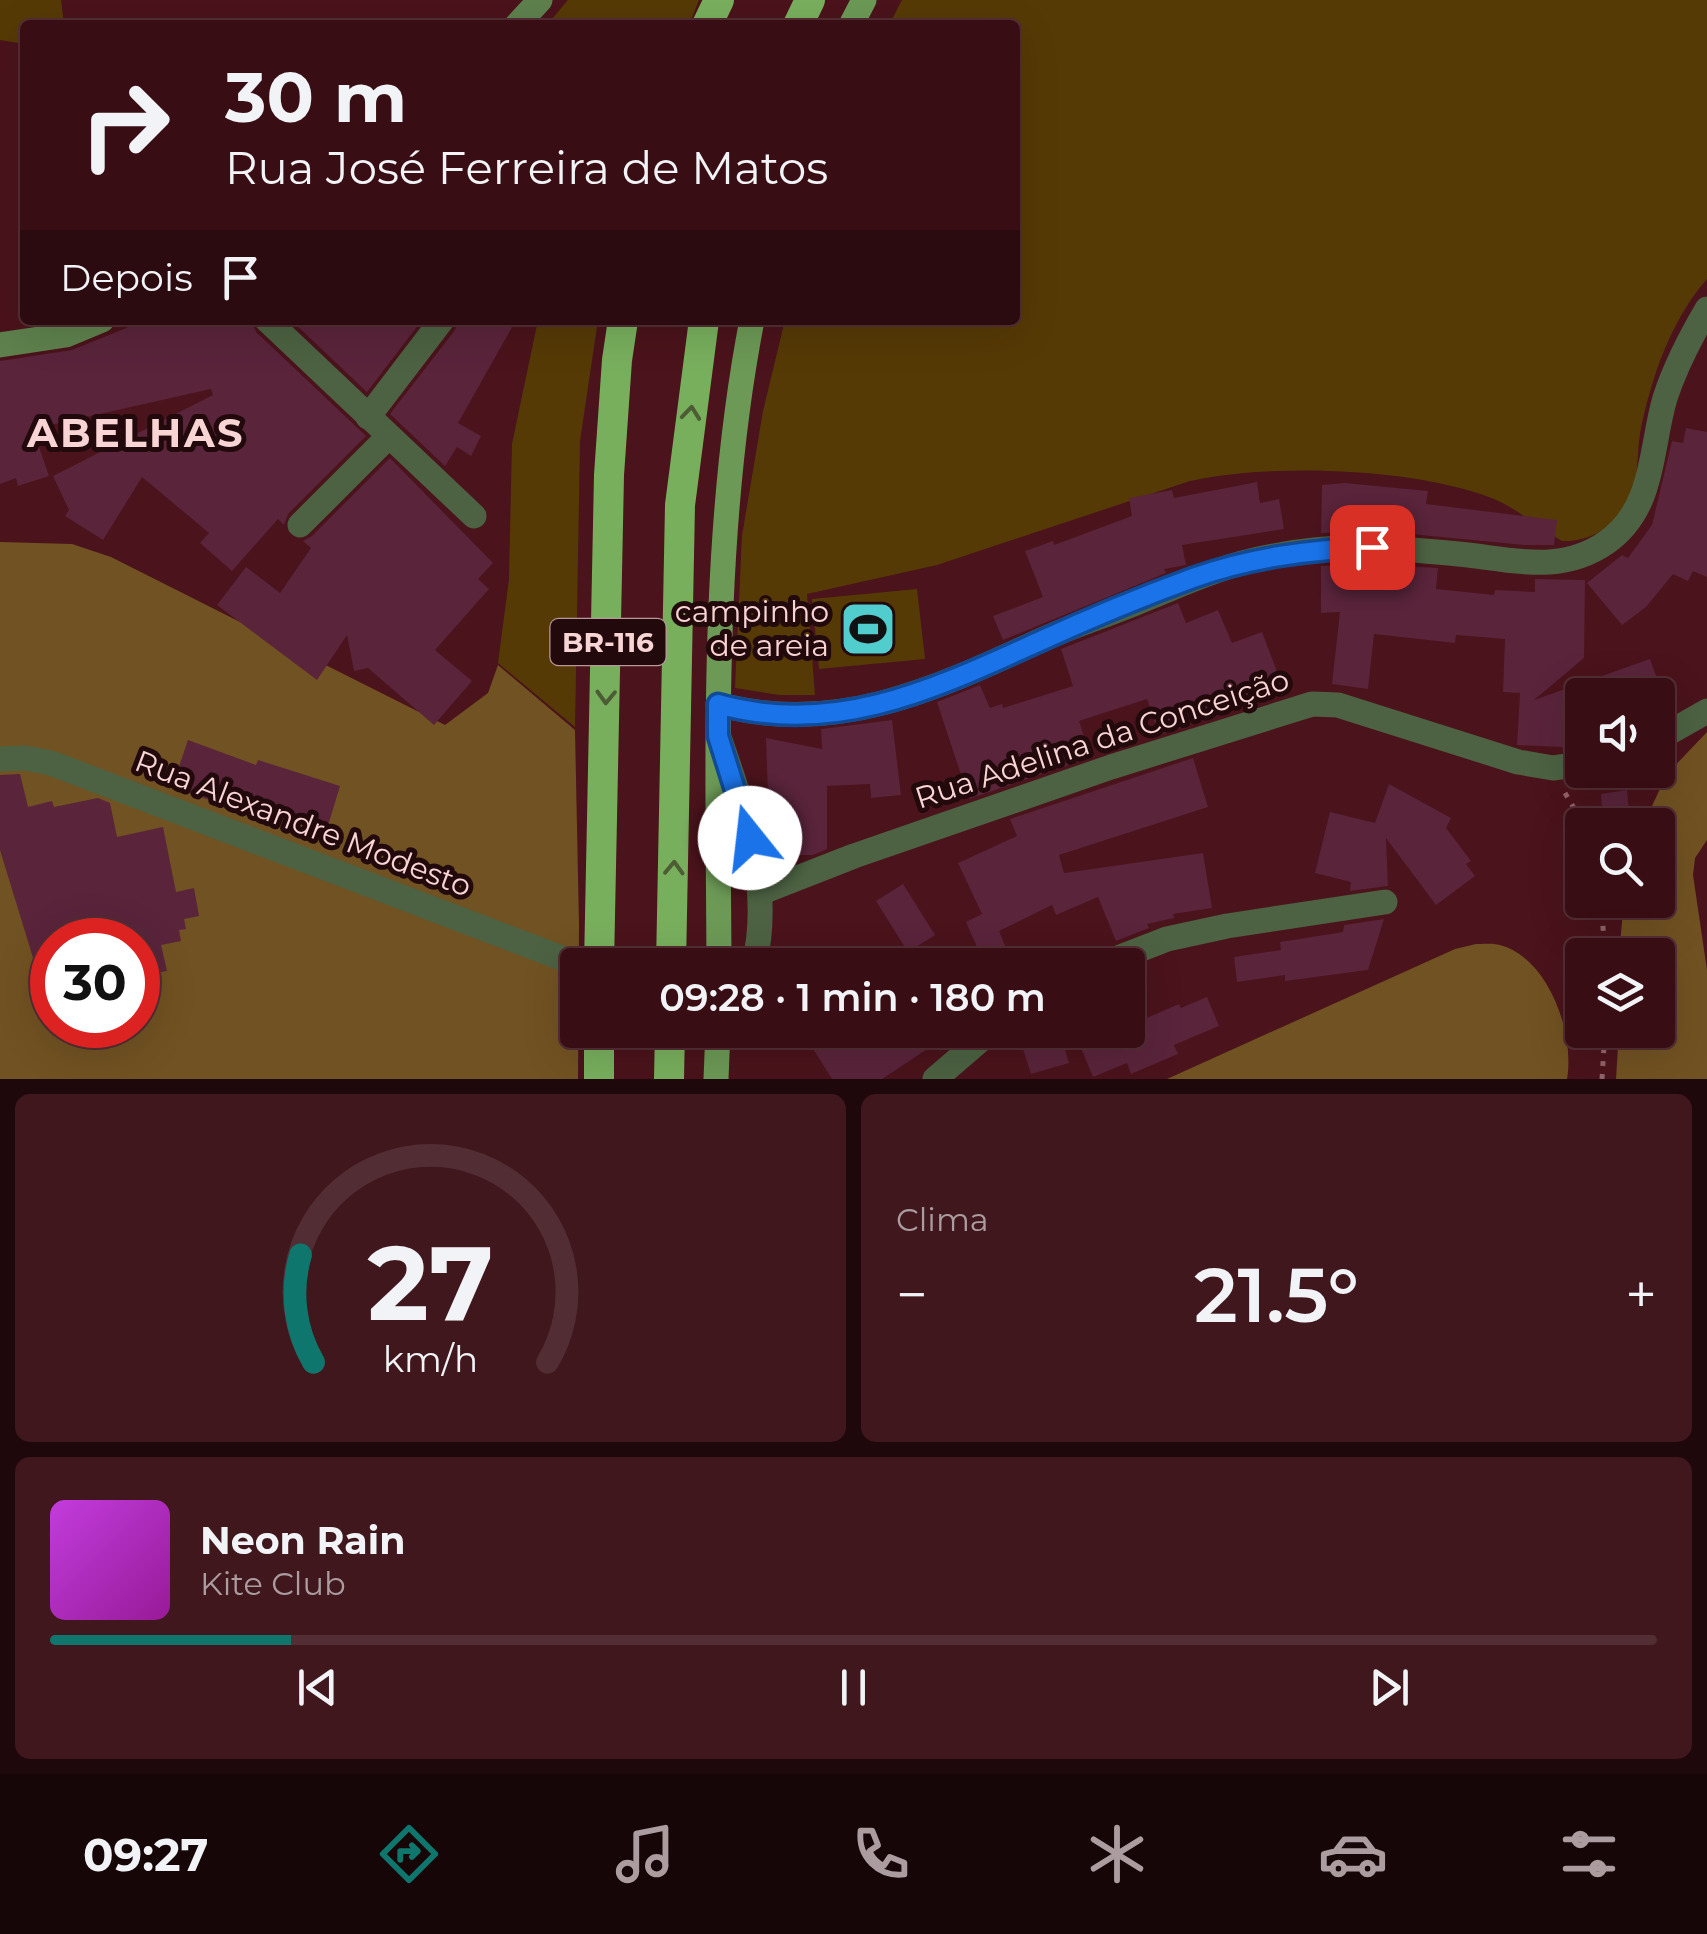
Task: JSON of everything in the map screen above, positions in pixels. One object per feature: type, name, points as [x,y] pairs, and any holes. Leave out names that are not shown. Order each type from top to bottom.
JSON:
[{"type":"highway","points":[[609,325],[597,472],[609,624]]},
{"type":"highway","name":"BR-116","points":[[599,948],[610,476],[617,360],[623,325]]},
{"type":"highway","name":"BR-116","points":[[671,948],[680,505],[703,325]]},
{"type":"highway","points":[[599,1048],[599,1079]]},
{"type":"highway","points":[[668,1079],[669,1048]]},
{"type":"main road","points":[[719,948],[718,704],[722,594],[742,366],[751,325]]},
{"type":"main road","points":[[716,1079],[717,1048]]},
{"type":"street","points":[[522,20],[540,0]]},
{"type":"street","points":[[718,704],[747,712],[818,716],[872,707],[942,684],[1192,579],[1269,558],[1372,547],[1543,564],[1588,554],[1625,526],[1640,504],[1648,483],[1664,400],[1707,310]]},
{"type":"street","points":[[0,345],[66,335],[90,325]]},
{"type":"street","points":[[272,325],[474,516]]},
{"type":"street","points":[[368,417],[438,325]]},
{"type":"street","points":[[300,526],[388,437]]},
{"type":"street","name":"Rua Adelina da Conceição","points":[[762,892],[854,856],[1111,768],[1312,704],[1338,705],[1538,767],[1565,765]]},
{"type":"street","points":[[1675,730],[1707,711]]},
{"type":"street","points":[[718,736],[744,811],[762,892],[757,948]]},
{"type":"street","name":"Rua Alexandre Modesto","points":[[0,759],[26,758],[51,763],[560,957]]},
{"type":"street","points":[[1144,948],[1227,926],[1385,902]]},
{"type":"street","points":[[935,1079],[971,1048]]},
{"type":"path","points":[[1602,1079],[1604,1048]]},
{"type":"shaded area","points":[[0,0],[61,0],[63,20],[20,20],[20,43],[0,40]]},
{"type":"shaded area","points":[[568,0],[699,0],[691,20],[551,20]]},
{"type":"shaded area","points":[[902,0],[1707,0],[1707,279],[1673,330],[1657,369],[1641,428],[1634,487],[1622,513],[1599,532],[1562,541],[1499,501],[1421,480],[1341,471],[1300,471],[1190,481],[937,565],[807,594],[815,695],[779,695],[735,688],[742,536],[763,411],[784,325],[1020,325],[1020,20],[892,20]]},
{"type":"shaded area","points":[[537,325],[597,325],[580,441],[575,727],[498,663],[509,579],[512,444]]},
{"type":"shaded area","points":[[0,542],[72,544],[111,557],[445,725],[488,693],[498,665],[575,730],[579,948],[560,948],[560,1048],[578,1048],[578,1079],[0,1079]]},
{"type":"shaded area","name":"campinho de areia","points":[[917,589],[925,659],[819,669],[812,599]]},
{"type":"shaded area","points":[[1707,732],[1707,840],[1695,858],[1693,875],[1707,970],[1707,1079],[1616,1079],[1618,1048],[1675,1048],[1675,938],[1621,938],[1622,918],[1675,918],[1675,808],[1651,808],[1660,788],[1675,788],[1675,766]]},
{"type":"shaded area","points":[[1497,944],[1532,965],[1545,981],[1562,1020],[1567,1079],[1167,1079],[1455,949]]},
{"type":"building","points":[[134,325],[253,325],[366,436],[288,514],[284,525],[278,519],[232,571],[200,543],[209,533],[142,477],[103,540],[65,516],[69,510],[53,476],[213,395],[211,389],[33,429],[49,476],[18,486],[16,478],[0,484],[0,361],[72,350]]},
{"type":"building","points":[[296,325],[418,325],[367,392]]},
{"type":"building","points":[[456,325],[513,325],[458,423],[481,436],[471,456],[457,447],[445,466],[390,414]]},
{"type":"building","points":[[1686,428],[1707,432],[1707,577],[1693,571],[1688,581],[1673,574],[1646,607],[1622,625],[1587,583],[1622,555],[1628,558],[1652,525],[1672,441],[1683,443]]},
{"type":"building","points":[[390,458],[493,563],[478,579],[489,589],[435,650],[472,681],[434,725],[368,668],[354,671],[347,635],[317,680],[217,605],[246,567],[280,593],[311,548],[303,541]]},
{"type":"building","points":[[1257,482],[1260,503],[1279,499],[1284,529],[1182,545],[1186,565],[1164,569],[1166,573],[1003,640],[993,616],[1043,597],[1025,551],[1053,541],[1054,545],[1132,516],[1129,498],[1172,490],[1174,498]]},
{"type":"building","points":[[1345,483],[1428,491],[1426,504],[1557,520],[1554,545],[1390,532],[1321,533],[1322,485]]},
{"type":"building","points":[[1321,566],[1438,568],[1436,589],[1494,595],[1495,590],[1535,592],[1535,579],[1585,580],[1584,658],[1534,700],[1565,689],[1565,750],[1517,745],[1520,693],[1503,692],[1505,639],[1456,635],[1455,643],[1374,634],[1368,689],[1332,684],[1340,612],[1321,613]]},
{"type":"building","points":[[1178,603],[1186,623],[1218,610],[1232,643],[1262,632],[1281,682],[1181,720],[1183,727],[1159,735],[1147,699],[1079,721],[1091,757],[969,799],[937,702],[980,685],[990,708],[1002,704],[1003,708],[1073,686],[1061,649]]},
{"type":"building","points":[[1650,659],[1657,678],[1596,678]]},
{"type":"building","points":[[892,720],[901,795],[871,798],[870,784],[827,786],[827,849],[813,855],[795,855],[795,823],[769,823],[766,738],[822,749],[821,729]]},
{"type":"building","points":[[188,740],[256,765],[258,760],[340,786],[326,832],[223,798],[221,804],[172,787]]},
{"type":"building","points":[[1193,758],[1208,807],[1059,855],[1064,873],[1203,853],[1212,908],[1173,914],[1174,918],[1147,924],[1149,928],[1116,941],[1098,897],[1056,915],[1052,905],[999,931],[1006,948],[977,948],[966,922],[982,914],[958,863],[1017,836],[1010,819]]},
{"type":"building","points":[[20,774],[28,807],[52,801],[54,807],[98,798],[110,803],[117,837],[163,827],[176,892],[194,888],[199,916],[184,919],[186,929],[179,930],[181,941],[161,945],[167,971],[160,972],[160,918],[30,918],[30,948],[0,850],[0,775]]},
{"type":"building","points":[[1389,784],[1451,818],[1446,828],[1471,861],[1466,864],[1475,876],[1436,905],[1386,838],[1388,886],[1350,891],[1351,882],[1315,873],[1330,812],[1375,823]]},
{"type":"building","points":[[1627,790],[1629,808],[1602,808],[1601,794]]},
{"type":"building","points":[[903,884],[935,935],[914,948],[905,948],[876,901]]},
{"type":"building","points":[[1384,919],[1368,970],[1285,981],[1285,975],[1237,982],[1234,957],[1281,950],[1280,942],[1343,932],[1344,925]]},
{"type":"building","points":[[1207,997],[1219,1026],[1174,1045],[1178,1054],[1131,1074],[1127,1063],[1093,1077],[1081,1048],[1145,1048],[1145,1019],[1179,1004],[1181,1008]]},
{"type":"building","points":[[813,1048],[929,1048],[882,1079],[832,1079]]},
{"type":"building","points":[[1023,1048],[1064,1048],[1069,1063],[1031,1074]]},
{"type":"place","name":"campinho de areia","points":[[868,629]]},
{"type":"district","name":"ABELHAS","points":[[136,433]]},
{"type":"route","points":[[750,838],[718,736],[718,704],[747,712],[818,716],[872,707],[924,691],[1192,579],[1243,562],[1372,547]]}]
